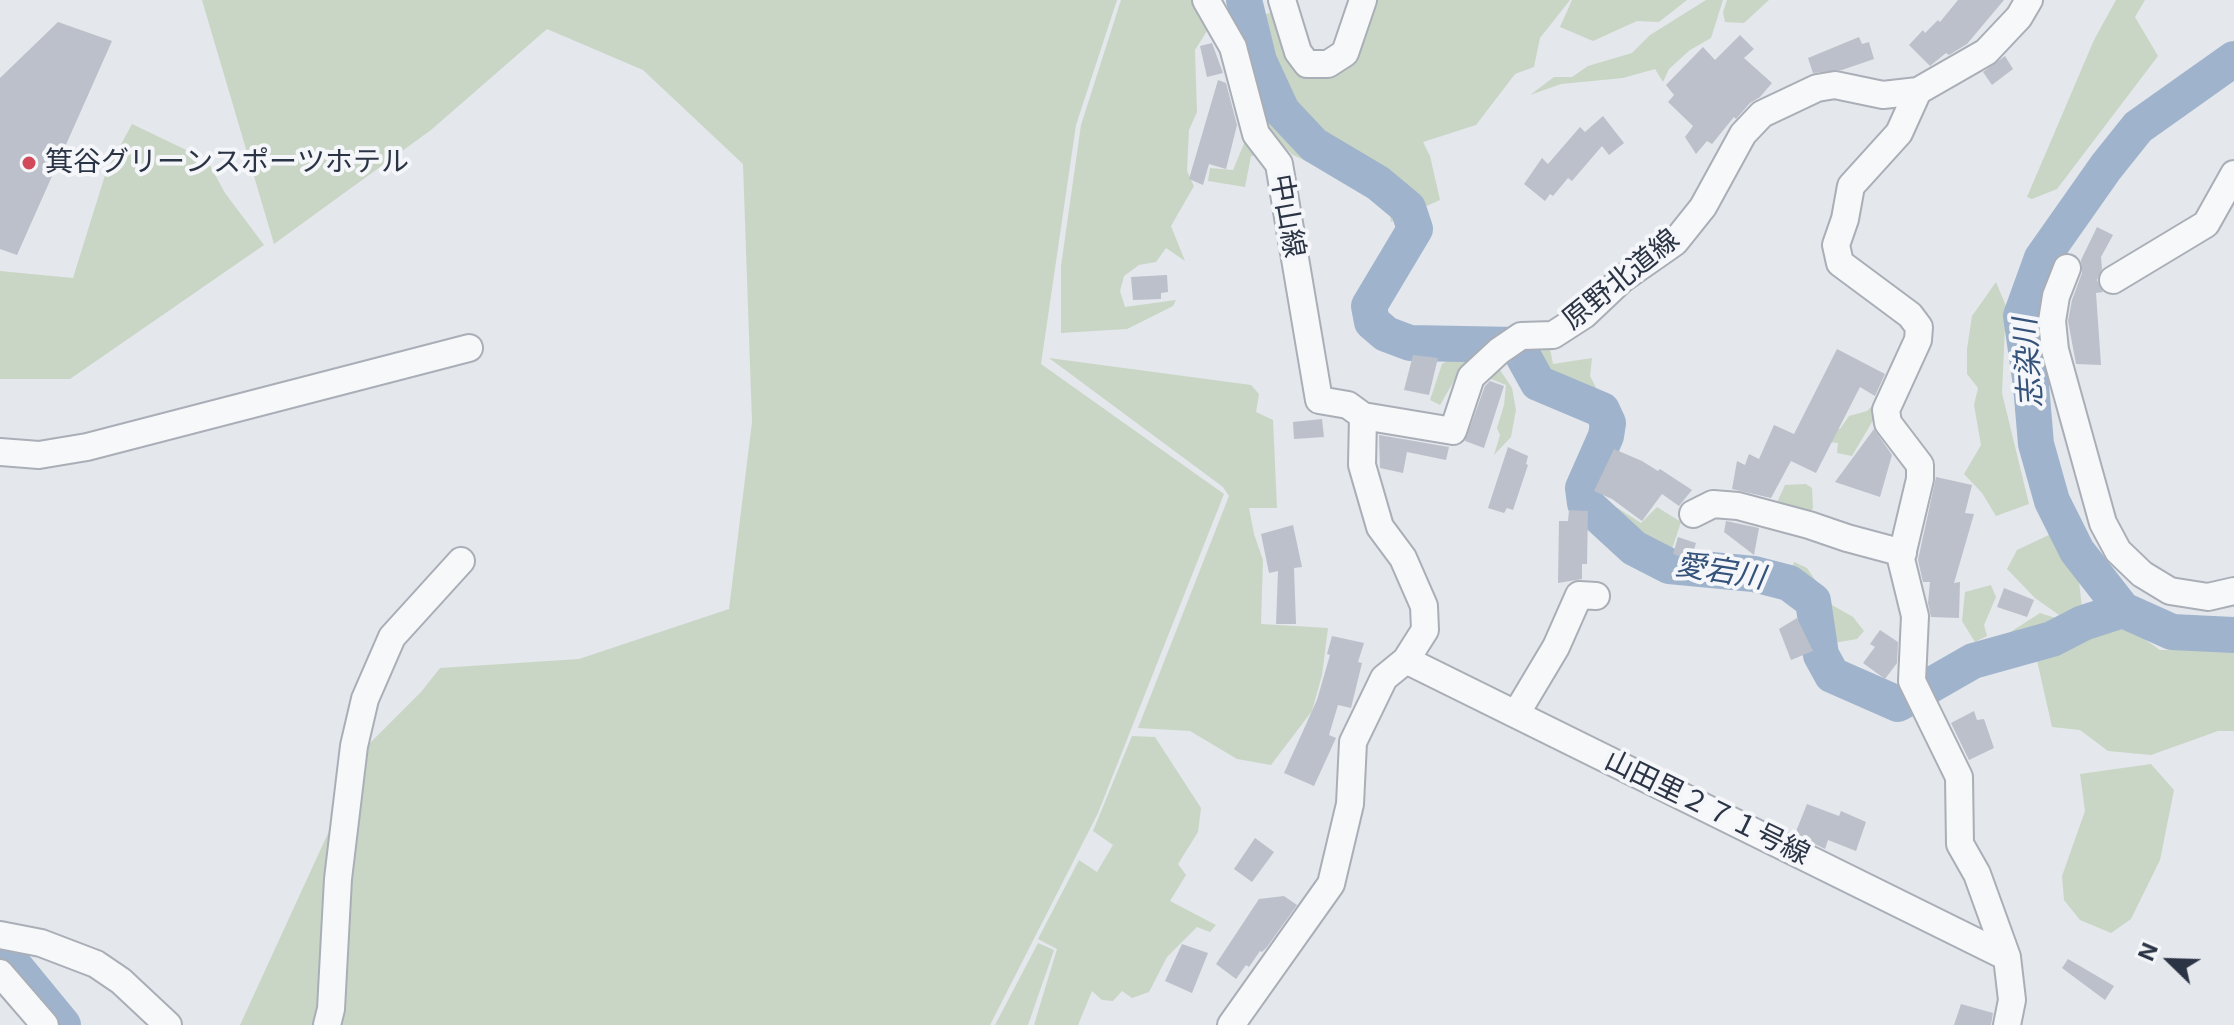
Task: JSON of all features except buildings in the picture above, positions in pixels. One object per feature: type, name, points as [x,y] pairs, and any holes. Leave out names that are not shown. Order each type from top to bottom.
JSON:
[{"type":"street","name":"中山線","points":[[1206,0],[1233,47],[1256,134],[1279,164],[1319,400],[1348,405],[1363,416]]},
{"type":"street","points":[[1282,0],[1298,52],[1307,64],[1328,64],[1345,53],[1363,0]]},
{"type":"street","name":"原野北道線","points":[[1363,416],[1453,431],[1471,377],[1499,351],[1521,336],[1553,335],[1584,315],[1622,279],[1675,242],[1703,207],[1743,134],[1762,114],[1817,88],[1835,85],[1883,95],[1918,91],[1986,52],[2019,17],[2029,0]]},
{"type":"street","points":[[1918,91],[1899,133],[1851,186],[1836,245],[1840,263],[1910,315],[1919,327],[1918,340],[1886,410],[1888,423],[1920,465],[1920,479],[1901,559],[1915,616],[1912,681],[1959,777],[1960,844],[1977,874],[2007,957],[2012,1000],[2007,1025]]},
{"type":"street","points":[[2113,280],[2206,224],[2234,174]]},
{"type":"street","points":[[2067,268],[2056,296],[2052,321],[2055,350],[2103,523],[2118,551],[2142,574],[2170,591],[2208,597],[2234,591]]},
{"type":"street","points":[[0,452],[39,455],[87,447],[469,348]]},
{"type":"street","points":[[1231,1025],[1331,884],[1350,804],[1353,742],[1384,678],[1406,660],[1425,630],[1424,606],[1403,558],[1380,527],[1362,465],[1363,416]]},
{"type":"street","points":[[1693,514],[1713,504],[1738,506],[1903,553]]},
{"type":"street","points":[[327,1025],[331,1009],[338,879],[354,746],[365,699],[392,637],[461,561]]},
{"type":"street","points":[[1516,714],[1556,647],[1579,595],[1596,596]]},
{"type":"street","name":"山田里２７１号線","points":[[1406,660],[2007,957]]},
{"type":"street","points":[[0,935],[41,943],[96,964],[121,981],[168,1025]]},
{"type":"street","points":[[0,973],[45,1025]]},
{"type":"green space","points":[[202,0],[1117,0],[1076,125],[1041,364],[1224,494],[1098,813],[990,1025],[240,1025],[369,744],[421,692],[440,668],[579,659],[729,609],[752,422],[743,164],[643,70],[547,29],[431,130],[274,244]]},
{"type":"green space","points":[[1121,0],[1204,0],[1212,23],[1195,50],[1197,112],[1189,130],[1187,171],[1194,186],[1171,226],[1185,261],[1166,248],[1156,262],[1139,265],[1124,276],[1120,291],[1125,307],[1176,300],[1173,306],[1127,329],[1061,333],[1061,266],[1081,125]]},
{"type":"green space","points":[[1367,0],[1570,0],[1540,38],[1534,67],[1515,74],[1476,125],[1423,142],[1430,156],[1440,200],[1391,222],[1389,207],[1342,178],[1293,155],[1268,131],[1226,27],[1279,10],[1295,54],[1332,68]]},
{"type":"green space","points":[[1572,0],[1687,0],[1659,22],[1637,21],[1593,41],[1560,27]]},
{"type":"green space","points":[[1706,0],[1723,0],[1711,38],[1690,50],[1669,69],[1663,82],[1655,69],[1623,78],[1561,84],[1530,95],[1554,77],[1572,77],[1588,66],[1632,53],[1650,35]]},
{"type":"green space","points":[[1727,0],[1769,0],[1744,23],[1725,22],[1723,12]]},
{"type":"green space","points":[[2116,0],[2145,0],[2135,17],[2158,56],[2057,189],[2032,199],[2027,197],[2094,40]]},
{"type":"green space","points":[[132,124],[207,160],[225,193],[264,245],[70,379],[0,379],[0,271],[73,278],[106,172]]},
{"type":"green space","points":[[1248,134],[1258,155],[1251,156],[1245,187],[1208,181],[1210,168],[1233,170]]},
{"type":"green space","points":[[1996,282],[2006,306],[2002,393],[2029,504],[1996,516],[1982,493],[1964,474],[1981,445],[1974,405],[1978,388],[1967,374],[1972,316]]},
{"type":"green space","points":[[1401,328],[1506,336],[1467,374],[1458,374],[1440,405],[1430,400],[1442,364],[1455,357],[1406,353],[1395,343]]},
{"type":"green space","points":[[1548,339],[1553,364],[1592,358],[1590,376],[1604,403],[1593,410],[1536,391],[1521,370],[1514,350]]},
{"type":"green space","points":[[1049,358],[1251,385],[1259,394],[1256,412],[1273,420],[1277,508],[1249,508],[1263,560],[1261,624],[1328,628],[1322,675],[1312,711],[1271,765],[1237,759],[1190,731],[1138,728],[1229,496],[1223,487]]},
{"type":"green space","points":[[1496,364],[1512,388],[1516,410],[1511,437],[1494,455],[1500,435],[1497,428],[1506,385],[1481,375]]},
{"type":"green space","points":[[1876,402],[1882,405],[1852,456],[1837,453],[1838,443],[1829,442],[1826,423],[1840,429],[1849,416],[1867,411]]},
{"type":"green space","points":[[1806,484],[1812,488],[1813,508],[1805,518],[1774,509],[1785,485]]},
{"type":"green space","points":[[1602,498],[1641,523],[1657,507],[1681,522],[1670,555],[1682,559],[1678,563],[1667,563],[1659,557],[1660,547],[1646,541],[1637,548],[1613,526],[1605,531],[1596,522]]},
{"type":"green space","points":[[2051,534],[2078,572],[2082,608],[2059,615],[2035,598],[2007,569],[2017,550]]},
{"type":"green space","points":[[1794,562],[1807,568],[1832,605],[1853,617],[1864,631],[1857,639],[1833,643],[1823,632],[1818,600],[1790,577]]},
{"type":"green space","points":[[1991,585],[1996,597],[1984,625],[1987,636],[1975,642],[1962,621],[1965,592]]},
{"type":"green space","points":[[2040,613],[2068,622],[2060,630],[2032,641],[1970,658]]},
{"type":"green space","points":[[2120,622],[2160,650],[2234,649],[2234,731],[2218,731],[2151,755],[2108,751],[2080,730],[2052,727],[2036,656]]},
{"type":"green space","points":[[1132,736],[1155,737],[1201,808],[1198,832],[1178,864],[1186,875],[1170,901],[1216,925],[1210,932],[1197,927],[1167,957],[1149,992],[1132,998],[1122,991],[1113,1001],[1102,1000],[1092,991],[1078,1025],[1034,1025],[1057,949],[1038,939],[1079,860],[1097,872],[1113,845],[1093,831]]},
{"type":"green space","points":[[2151,764],[2174,790],[2160,860],[2131,919],[2111,933],[2080,920],[2064,900],[2062,876],[2085,811],[2080,774]]},
{"type":"green space","points":[[1038,943],[1054,950],[1028,1025],[995,1025]]},
{"type":"waterway","name":"愛宕川","points":[[1244,0],[1259,61],[1282,111],[1314,145],[1378,183],[1408,208],[1415,229],[1369,306],[1372,322],[1386,334],[1410,343],[1517,345],[1538,383],[1602,410],[1608,423],[1606,436],[1583,488],[1585,503],[1634,548],[1669,566],[1754,574],[1789,583],[1813,601],[1821,655],[1832,675],[1898,704],[1973,661],[2052,639],[2083,623],[2123,610]]},
{"type":"waterway","name":"志染川","points":[[2234,59],[2138,127],[2042,258],[2021,316],[2036,444],[2052,501],[2077,551],[2123,610],[2172,632],[2234,635]]},
{"type":"waterway","points":[[0,953],[63,1025]]},
{"type":"place","name":"箕谷グリーンスポーツホテル","points":[[29,163]]}]
